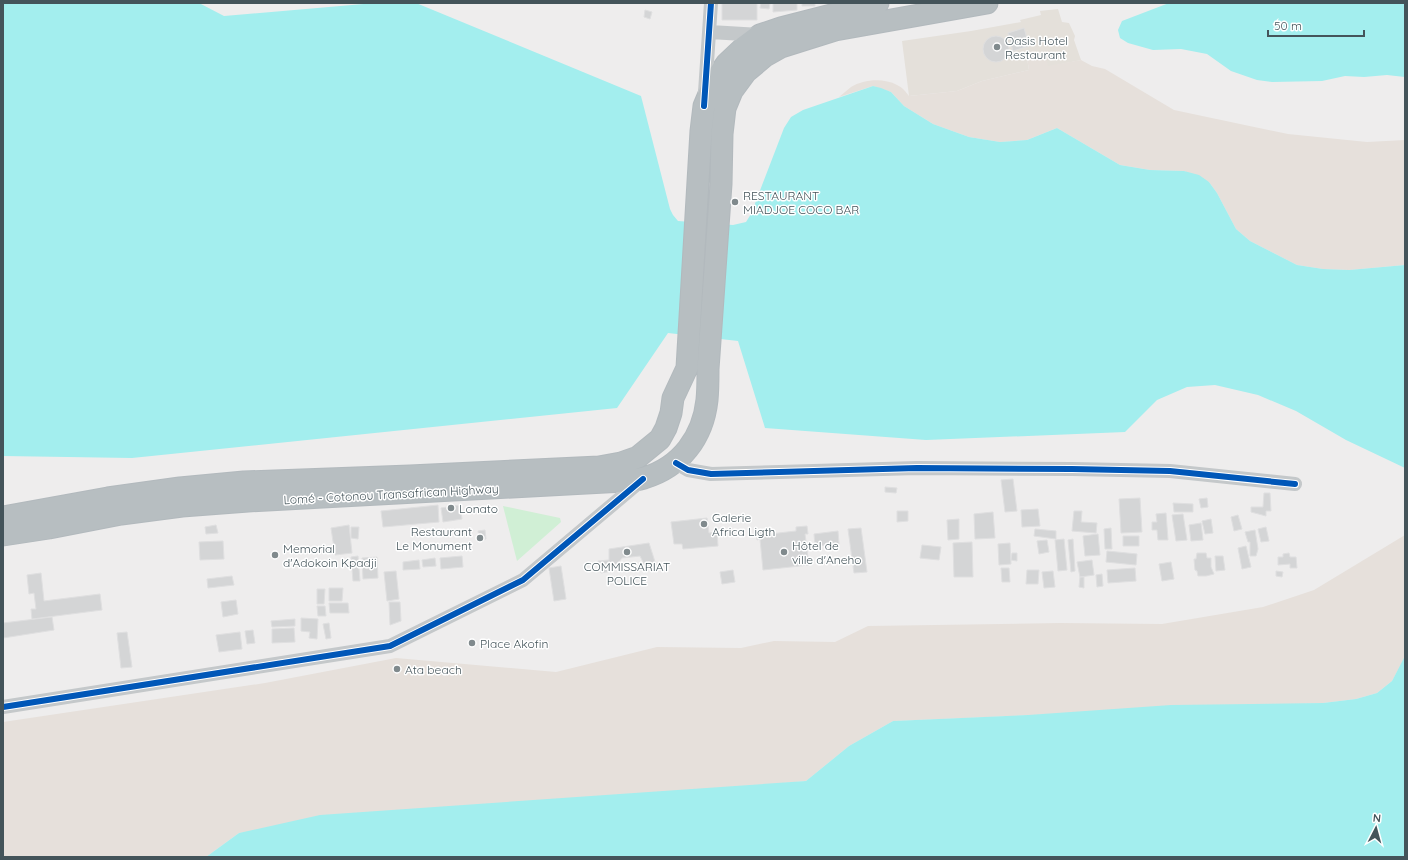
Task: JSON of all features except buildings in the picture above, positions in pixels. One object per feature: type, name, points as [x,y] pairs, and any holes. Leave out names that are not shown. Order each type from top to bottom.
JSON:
[{"type":"highway","points":[[704,106],[715,80],[727,63],[744,47],[760,35],[800,22],[878,3]]},
{"type":"highway","name":"Lomé - Cotonou Transafrican Highway","points":[[3,535],[121,514],[182,506],[248,501],[589,483],[643,478],[660,472],[676,463],[696,437],[703,422],[707,400],[721,184],[722,134],[725,108],[732,92],[746,72],[765,56],[781,47],[835,30],[988,3]]},
{"type":"highway","name":"Lomé - Cotonou Transafrican Highway","points":[[3,517],[108,498],[180,488],[244,482],[599,467],[621,463],[638,457],[660,439],[666,428],[671,413],[673,398],[687,368],[701,131],[704,106]]},
{"type":"street","points":[[704,106],[711,3]]},
{"type":"street","points":[[710,32],[760,35]]},
{"type":"street","points":[[676,463],[688,470],[711,474],[917,468],[1072,469],[1170,471],[1295,484]]},
{"type":"street","points":[[3,707],[390,646],[522,580],[643,478]]},
{"type":"shaded area","points":[[1058,9],[1062,22],[1069,23],[1075,36],[1074,40],[1081,60],[1047,67],[1027,58],[1029,70],[982,81],[957,91],[909,96],[902,41],[1021,22],[1020,20],[1041,15],[1040,11]]},
{"type":"green space","points":[[503,506],[560,518],[561,522],[517,561]]},
{"type":"sand","points":[[1045,54],[1048,66],[1081,60],[1092,66],[1105,69],[1174,110],[1288,134],[1367,142],[1405,140],[1405,265],[1349,270],[1323,269],[1297,265],[1250,241],[1236,229],[1217,193],[1209,182],[1184,171],[1150,170],[1120,165],[1057,128],[1027,140],[1000,142],[969,137],[933,124],[904,106],[891,92],[873,86],[839,97],[856,84],[874,80],[886,81],[897,85],[909,96],[957,91],[982,81],[1029,70],[1027,58]]},
{"type":"sand","points":[[1405,535],[1404,659],[1392,681],[1377,693],[1356,699],[1323,703],[893,721],[849,746],[806,781],[239,833],[206,857],[3,857],[3,722],[265,683],[396,658],[556,672],[657,647],[741,648],[774,641],[835,642],[868,626],[1060,623],[1162,624],[1263,607],[1314,590]]},
{"type":"water","points":[[3,3],[199,3],[224,16],[375,3],[416,3],[641,96],[670,209],[678,221],[733,225],[746,222],[751,214],[784,128],[791,117],[803,110],[873,86],[891,92],[904,106],[933,124],[969,137],[1000,142],[1027,140],[1057,128],[1120,165],[1150,170],[1184,171],[1199,175],[1209,182],[1217,193],[1236,229],[1250,241],[1297,265],[1323,269],[1349,270],[1405,265],[1405,468],[1346,440],[1296,411],[1258,395],[1215,385],[1187,387],[1157,400],[1125,432],[926,440],[765,428],[738,341],[668,333],[617,408],[132,458],[3,456]]},
{"type":"water","points":[[1169,3],[1405,3],[1405,77],[1387,75],[1364,77],[1345,76],[1322,81],[1272,82],[1257,80],[1231,71],[1207,54],[1181,49],[1153,50],[1128,43],[1120,38],[1118,30],[1122,21]]},
{"type":"water","points":[[1405,656],[1405,857],[206,857],[239,833],[320,815],[806,781],[849,746],[893,721],[1028,715],[1171,705],[1323,703],[1356,699],[1377,693],[1392,681]]},
{"type":"cycle path","points":[[704,106],[711,3]]},
{"type":"cycle path","points":[[676,463],[688,470],[711,474],[917,468],[1072,469],[1170,471],[1295,484]]},
{"type":"cycle path","points":[[3,707],[390,646],[523,580],[643,479]]},
{"type":"place","name":"Oasis Hotel Restaurant","points":[[997,47]]},
{"type":"place","name":"RESTAURANT MIADJOE COCO BAR","points":[[735,202]]},
{"type":"place","name":"Lonato","points":[[451,508]]},
{"type":"place","name":"Galerie Africa Ligth","points":[[704,524]]},
{"type":"place","name":"Restaurant Le Monument","points":[[480,538]]},
{"type":"place","name":"COMMISSARIAT POLICE","points":[[627,552]]},
{"type":"place","name":"Hôtel de ville d'Aneho","points":[[784,552]]},
{"type":"place","name":"Memorial d'Adokoin Kpadji","points":[[275,555]]},
{"type":"place","name":"Place Akofin","points":[[472,643]]},
{"type":"place","name":"Ata beach","points":[[397,669]]}]
